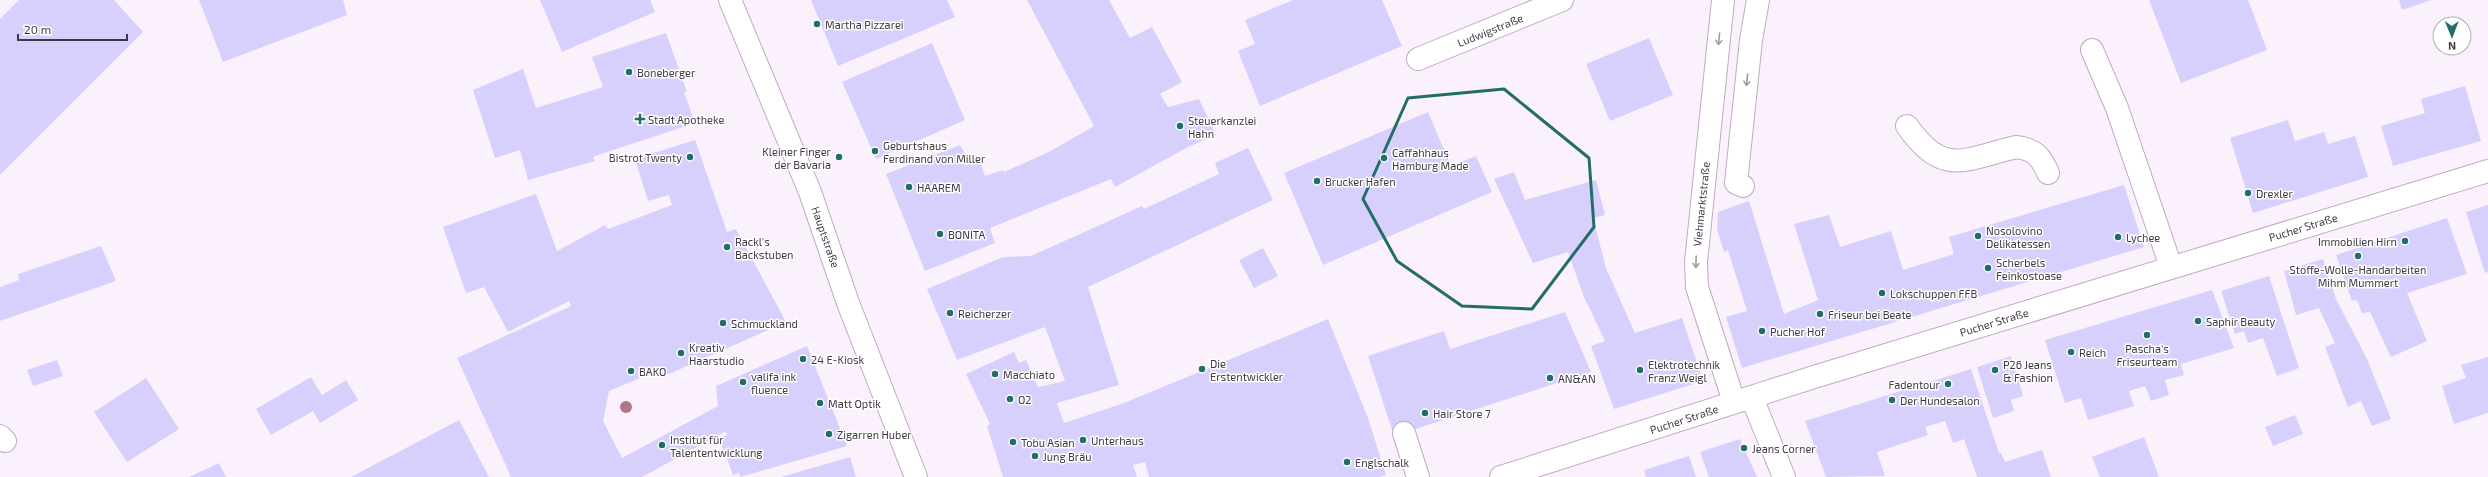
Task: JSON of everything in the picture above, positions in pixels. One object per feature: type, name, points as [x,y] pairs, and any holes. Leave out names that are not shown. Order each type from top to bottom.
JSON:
[{"type":"street","name":"Hauptstraße","points":[[730,0],[810,192],[848,303],[916,477]]},
{"type":"street","name":"Ludwigstraße","points":[[1418,59],[1562,0]]},
{"type":"street","name":"Viehmarktstraße","points":[[1723,0],[1696,262],[1697,287],[1743,400],[1784,477]]},
{"type":"street","points":[[1743,186],[1736,182],[1751,40],[1758,0]]},
{"type":"street","points":[[2092,50],[2117,108],[2171,267]]},
{"type":"street","points":[[1907,126],[1929,153],[1946,160],[1957,162],[2016,147],[2031,150],[2041,158],[2048,174]]},
{"type":"street","name":"Pucher Straße","points":[[1501,477],[2171,267],[2488,171]]},
{"type":"street","points":[[1404,433],[1418,477]]},
{"type":"highlighted area","points":[[1504,89],[1589,158],[1594,227],[1532,309],[1462,306],[1397,261],[1363,199],[1408,98]]},
{"type":"building","points":[[19,0],[114,0],[143,32],[0,175],[0,19]]},
{"type":"building","points":[[199,0],[343,0],[347,15],[223,62]]},
{"type":"building","points":[[540,0],[650,0],[655,12],[562,52]]},
{"type":"building","points":[[811,0],[947,0],[955,17],[838,66]]},
{"type":"building","points":[[1027,0],[1109,0],[1130,38],[1152,27],[1182,82],[1160,94],[1168,107],[1199,99],[1216,135],[1188,147],[1115,187],[1111,179],[990,228],[995,243],[925,271],[886,174],[960,145],[970,163],[979,160],[985,176],[1003,170],[1004,172],[1049,152],[1094,126]]},
{"type":"building","points":[[1293,0],[1382,0],[1402,46],[1260,106],[1238,51],[1255,44],[1245,20]]},
{"type":"building","points":[[2149,0],[2248,0],[2267,50],[2181,83]]},
{"type":"building","points":[[2399,0],[2431,0],[2402,10]]},
{"type":"building","points":[[666,33],[687,92],[684,92],[695,123],[598,155],[593,157],[595,161],[528,180],[520,150],[495,158],[473,90],[523,69],[536,108],[603,87],[592,57]]},
{"type":"building","points":[[1649,38],[1673,95],[1610,121],[1586,64]]},
{"type":"building","points":[[932,43],[965,120],[876,159],[842,82]]},
{"type":"building","points":[[2465,86],[2481,141],[2393,166],[2381,126],[2425,113],[2421,99]]},
{"type":"building","points":[[1428,112],[1451,166],[1476,156],[1492,192],[1323,265],[1284,173]]},
{"type":"building","points":[[2288,120],[2295,141],[2324,132],[2328,144],[2355,136],[2368,177],[2253,213],[2230,138]]},
{"type":"building","points":[[695,140],[727,232],[736,229],[786,322],[660,378],[657,371],[609,391],[603,421],[622,458],[718,406],[716,386],[807,346],[847,446],[740,477],[739,473],[733,475],[719,438],[727,435],[726,431],[642,477],[511,477],[457,358],[571,306],[569,301],[508,332],[484,287],[466,293],[443,227],[536,194],[557,251],[605,225],[608,229],[672,205],[669,195],[648,201],[635,159]]},
{"type":"building","points":[[1248,148],[1273,200],[1088,287],[1119,385],[1057,403],[1064,423],[1124,403],[1328,319],[1368,418],[1386,475],[1379,477],[1149,477],[1145,462],[1133,465],[1137,477],[1003,477],[987,426],[990,424],[966,374],[1014,352],[1019,363],[1026,360],[1038,387],[1065,381],[1045,327],[957,360],[927,289],[1003,257],[1031,256],[1142,206],[1144,209],[1219,174],[1215,163]]},
{"type":"building","points":[[1514,172],[1525,200],[1596,180],[1605,215],[1593,218],[1606,268],[1635,333],[1682,318],[1703,381],[1614,409],[1591,346],[1605,341],[1584,297],[1568,252],[1533,263],[1494,179]]},
{"type":"building","points":[[2124,185],[2144,247],[1742,368],[1726,317],[1747,311],[1728,250],[1724,252],[1717,229],[1718,212],[1749,201],[1784,314],[1818,300],[1794,224],[1829,215],[1840,247],[1891,231],[1903,270],[1954,254],[1949,237]]},
{"type":"building","points":[[2488,205],[2488,272],[2485,273],[2466,212]]},
{"type":"building","points":[[2447,218],[2467,274],[2407,293],[2427,341],[2391,357],[2370,312],[2362,313],[2357,300],[2352,301],[2336,255]]},
{"type":"building","points":[[101,246],[116,281],[0,321],[0,287],[19,280],[18,274]]},
{"type":"building","points":[[1263,248],[1278,276],[1254,288],[1239,260]]},
{"type":"building","points":[[2323,259],[2336,299],[2367,359],[2391,419],[2372,426],[2361,401],[2348,407],[2325,347],[2335,343],[2319,308],[2296,315],[2284,271]]},
{"type":"building","points":[[2269,276],[2299,368],[2277,376],[2263,338],[2248,343],[2244,331],[2235,334],[2221,291]]},
{"type":"building","points":[[2212,290],[2234,348],[2181,364],[2184,375],[2165,380],[2169,395],[2151,401],[2145,386],[2129,391],[2134,406],[2088,420],[2081,398],[2065,403],[2045,340]]},
{"type":"building","points":[[1565,312],[1591,372],[1394,436],[1368,356],[1444,331],[1450,349]]},
{"type":"building","points":[[2011,356],[2023,396],[2011,400],[2014,411],[1993,418],[1977,367]]},
{"type":"building","points":[[2488,357],[2488,413],[2454,424],[2442,386],[2466,378],[2461,365]]},
{"type":"building","points":[[57,360],[63,376],[33,386],[27,370]]},
{"type":"building","points":[[1971,369],[1999,453],[2001,453],[2005,462],[2042,450],[2051,477],[1977,477],[1964,439],[1953,443],[1945,421],[1925,427],[1928,435],[1877,452],[1885,476],[1826,477],[1805,421]]},
{"type":"building","points":[[311,377],[322,395],[346,380],[358,400],[320,423],[313,411],[271,435],[256,409]]},
{"type":"building","points":[[146,378],[179,429],[127,462],[94,412]]},
{"type":"building","points":[[2295,415],[2303,434],[2273,446],[2265,427]]},
{"type":"building","points":[[459,420],[489,477],[351,477]]},
{"type":"building","points":[[2144,437],[2159,477],[2100,477],[2092,457]]},
{"type":"building","points":[[1740,439],[1757,477],[1709,477],[1700,452]]},
{"type":"building","points":[[1689,456],[1696,477],[1646,477],[1644,470]]},
{"type":"building","points":[[850,457],[856,477],[781,477]]},
{"type":"building","points":[[219,463],[226,477],[189,477]]},
{"type":"place","name":"Martha Pizzarei","points":[[817,24]]},
{"type":"place","name":"Boneberger","points":[[629,72]]},
{"type":"place","name":"Stadt Apotheke","points":[[640,119]]},
{"type":"place","name":"Steuerkanzlei Hahn","points":[[1180,126]]},
{"type":"place","name":"Geburtshaus Ferdinand von Miller","points":[[875,151]]},
{"type":"place","name":"Bistrot Twenty","points":[[690,157]]},
{"type":"place","name":"Kleiner Finger der Bavaria","points":[[839,157]]},
{"type":"place","name":"Caffahhaus Hamburg Made","points":[[1384,158]]},
{"type":"place","name":"Brucker Hafen","points":[[1317,181]]},
{"type":"place","name":"HAAREM","points":[[909,187]]},
{"type":"place","name":"Drexler","points":[[2248,193]]},
{"type":"place","name":"BONITA","points":[[940,234]]},
{"type":"place","name":"Nosolovino Delikatessen","points":[[1978,236]]},
{"type":"place","name":"Lychee","points":[[2118,237]]},
{"type":"place","name":"Immobilien Hirn","points":[[2405,241]]},
{"type":"place","name":"Rackl's Backstuben","points":[[727,247]]},
{"type":"place","name":"Stoffe-Wolle-Handarbeiten Mihm Mummert","points":[[2358,256]]},
{"type":"place","name":"Scherbels Feinkostoase","points":[[1988,268]]},
{"type":"place","name":"Lokschuppen FFB","points":[[1882,293]]},
{"type":"place","name":"Reicherzer","points":[[950,313]]},
{"type":"place","name":"Friseur bei Beate","points":[[1820,314]]},
{"type":"place","name":"Saphir Beauty","points":[[2198,321]]},
{"type":"place","name":"Schmuckland","points":[[723,323]]},
{"type":"place","name":"Pucher Hof","points":[[1762,331]]},
{"type":"place","name":"Pascha's Friseurteam","points":[[2147,335]]},
{"type":"place","name":"Reich","points":[[2071,352]]},
{"type":"place","name":"Kreativ Haarstudio","points":[[681,353]]},
{"type":"place","name":"24 E-Kiosk","points":[[803,359]]},
{"type":"place","name":"Die Erstentwickler","points":[[1202,369]]},
{"type":"place","name":"Elektrotechnik Franz Weigl","points":[[1640,370]]},
{"type":"place","name":"P26 Jeans & Fashion","points":[[1995,370]]},
{"type":"place","name":"BAKO","points":[[631,371]]},
{"type":"place","name":"Macchiato","points":[[995,374]]},
{"type":"place","name":"AN&AN","points":[[1550,378]]},
{"type":"place","name":"valifa ink fluence","points":[[743,382]]},
{"type":"place","name":"Fadentour","points":[[1948,384]]},
{"type":"place","name":"O2","points":[[1010,399]]},
{"type":"place","name":"Der Hundesalon","points":[[1892,400]]},
{"type":"place","name":"Matt Optik","points":[[820,403]]},
{"type":"place","name":"Hair Store 7","points":[[1425,413]]},
{"type":"place","name":"Zigarren Huber","points":[[829,434]]},
{"type":"place","name":"Unterhaus","points":[[1083,440]]},
{"type":"place","name":"Tobu Asian","points":[[1013,442]]},
{"type":"place","name":"Institut für Talententwicklung","points":[[662,445]]},
{"type":"place","name":"Jeans Corner","points":[[1744,448]]},
{"type":"place","name":"Jung Bräu","points":[[1035,456]]},
{"type":"place","name":"Englschalk","points":[[1347,462]]}]
